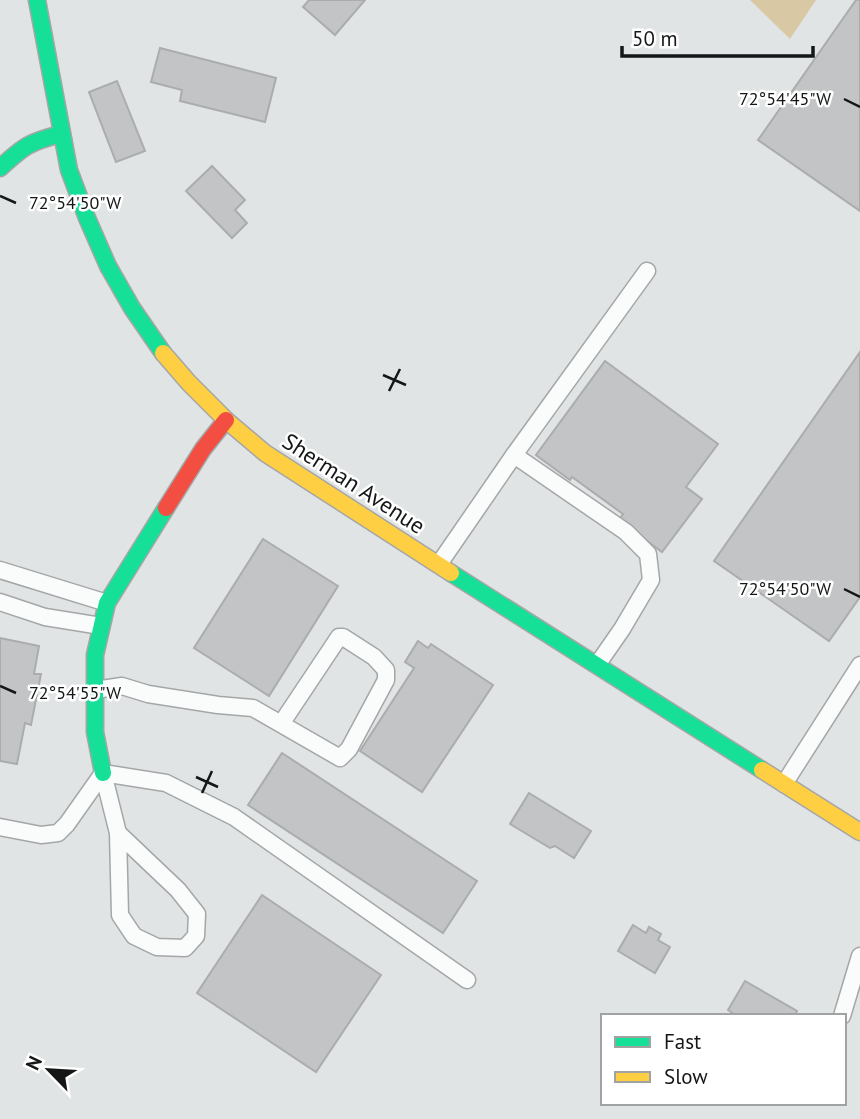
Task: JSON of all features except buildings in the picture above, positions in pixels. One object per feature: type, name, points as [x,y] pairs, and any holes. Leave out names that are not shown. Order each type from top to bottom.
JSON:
[{"type":"main road","name":"Sherman Avenue","points":[[37,0],[69,170],[86,218],[108,266],[132,308],[157,346],[189,383],[226,420],[265,453],[860,832]]},
{"type":"main road","points":[[0,167],[23,147],[61,134]]},
{"type":"main road","points":[[103,773],[95,732],[95,655],[107,603],[203,449],[226,420]]},
{"type":"lane","points":[[439,565],[514,454],[647,271]]},
{"type":"lane","points":[[514,454],[626,532],[649,554],[651,580],[597,665]]},
{"type":"lane","points":[[0,570],[107,603]]},
{"type":"lane","points":[[0,602],[45,617],[101,626]]},
{"type":"lane","points":[[95,690],[122,686],[148,694],[253,708],[340,758],[349,749],[386,680],[387,670],[374,657],[339,637],[281,724]]},
{"type":"lane","points":[[784,784],[860,665]]},
{"type":"lane","points":[[0,827],[41,835],[58,833],[103,773]]},
{"type":"lane","points":[[103,773],[117,833],[120,915],[134,936],[157,947],[185,948],[196,936],[197,914],[178,890],[117,833]]},
{"type":"lane","points":[[103,773],[166,783],[234,817],[467,981]]},
{"type":"lane","points":[[843,1014],[860,956]]},
{"type":"shaded area","points":[[750,0],[816,0],[790,39]]},
{"type":"traffic: fast","points":[[37,0],[69,170],[108,266],[132,308],[163,353]]},
{"type":"traffic: fast","points":[[0,168],[28,146],[61,134]]},
{"type":"traffic: fast","points":[[103,773],[95,732],[95,655],[107,603],[166,508]]},
{"type":"traffic: fast","points":[[451,573],[762,770]]},
{"type":"traffic: slow","points":[[163,353],[226,420],[265,453],[451,573]]},
{"type":"traffic: slow","points":[[762,770],[860,832]]},
{"type":"traffic: jam","points":[[166,508],[203,449],[226,420]]}]
